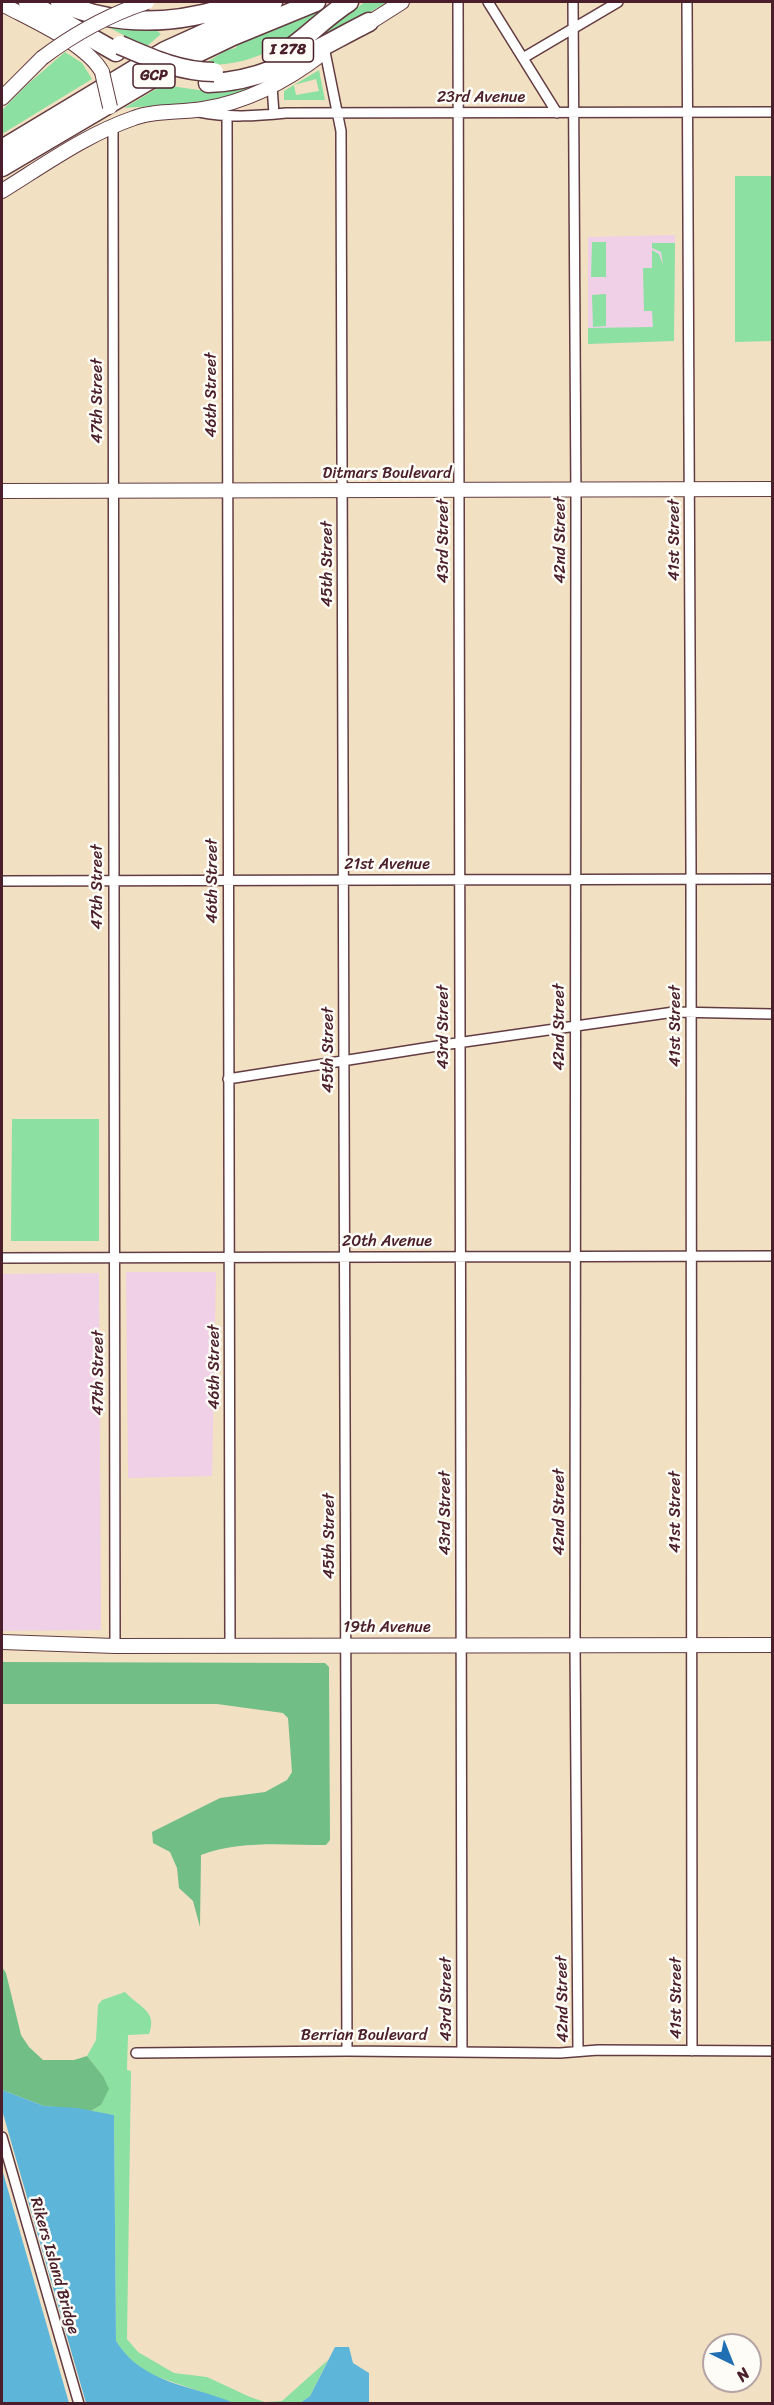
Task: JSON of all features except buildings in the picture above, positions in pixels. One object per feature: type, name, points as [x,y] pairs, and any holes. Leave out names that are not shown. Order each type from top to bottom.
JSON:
[{"type":"highway","points":[[28,2],[118,48]]},
{"type":"highway","name":"I 278","points":[[34,2],[118,48],[211,78],[273,59],[293,47],[328,16],[349,2]]},
{"type":"highway","points":[[60,2],[98,15],[148,21],[188,17],[244,2]]},
{"type":"highway","name":"GCP","points":[[2,149],[165,51],[211,28],[273,2]]},
{"type":"highway","name":"GCP","points":[[2,167],[187,58],[241,32],[316,2]]},
{"type":"highway","points":[[211,78],[240,80],[277,69],[369,22]]},
{"type":"street","points":[[2,98],[42,58],[92,25],[148,2]]},
{"type":"street","points":[[2,191],[72,148],[142,115],[190,111],[227,103],[272,86],[402,2]]},
{"type":"street","name":"43rd Street","points":[[458,2],[462,2052]]},
{"type":"street","points":[[488,2],[557,112]]},
{"type":"street","name":"42nd Street","points":[[573,2],[576,490],[575,1645],[578,2051]]},
{"type":"street","points":[[523,58],[618,2]]},
{"type":"street","name":"41st Street","points":[[687,2],[692,1257],[692,2051]]},
{"type":"street","points":[[2,4],[82,48],[94,59],[102,72],[113,127]]},
{"type":"street","name":"45th Street","points":[[325,52],[341,131],[347,2050]]},
{"type":"street","points":[[272,86],[274,114]]},
{"type":"street","name":"23rd Avenue","points":[[190,111],[227,116],[338,113],[772,112]]},
{"type":"street","name":"46th Street","points":[[227,116],[230,1646]]},
{"type":"street","name":"47th Street","points":[[113,127],[115,1646]]},
{"type":"street","name":"Ditmars Boulevard","points":[[2,491],[772,489]]},
{"type":"street","name":"21st Avenue","points":[[2,881],[772,879]]},
{"type":"street","points":[[228,1079],[459,1042],[674,1012],[772,1014]]},
{"type":"street","name":"20th Avenue","points":[[2,1258],[772,1256]]},
{"type":"street","name":"19th Avenue","points":[[2,1642],[115,1646],[772,1645]]},
{"type":"street","name":"Berrian Boulevard","points":[[136,2053],[347,2050],[772,2051]]},
{"type":"street","name":"Rikers Island Bridge","points":[[2,2137],[79,2403]]},
{"type":"shaded area","points":[[675,235],[674,341],[588,344],[588,237]]},
{"type":"shaded area","points":[[126,1272],[216,1272],[212,1476],[128,1478]]},
{"type":"shaded area","points":[[99,1273],[101,1630],[2,1631],[2,1274]]},
{"type":"green space","points":[[365,2],[387,2],[295,57],[303,48]]},
{"type":"green space","points":[[331,7],[286,41],[257,56],[223,64],[202,65],[227,50],[236,48],[237,45]]},
{"type":"green space","points":[[93,19],[157,31],[161,34],[146,47]]},
{"type":"green space","points":[[65,52],[82,63],[92,79],[2,134],[2,110]]},
{"type":"green space","points":[[319,70],[325,100],[284,100],[284,91]],"holes":[[[316,79],[319,91],[296,95],[294,85]]]},
{"type":"green space","points":[[257,82],[258,86],[223,97],[124,108],[163,85],[206,91]]},
{"type":"green space","points":[[735,176],[772,176],[772,341],[735,342]]},
{"type":"green space","points":[[592,242],[606,242],[606,277],[591,277]]},
{"type":"green space","points":[[652,243],[675,243],[674,341],[588,344],[588,328],[653,327],[652,311],[644,311],[643,268],[652,268],[652,250],[659,254],[663,265],[661,252],[652,248]]},
{"type":"green space","points":[[606,294],[606,326],[593,327],[592,295]]},
{"type":"green space","points":[[12,1119],[99,1119],[99,1241],[11,1241]]},
{"type":"green space","points":[[2,1662],[325,1663],[329,1667],[330,1840],[326,1845],[247,1845],[201,1855],[200,1927],[193,1901],[179,1888],[177,1868],[170,1852],[153,1843],[152,1832],[220,1798],[265,1792],[287,1780],[292,1772],[288,1718],[283,1713],[217,1704],[2,1704]]},
{"type":"green space","points":[[2,1967],[6,1973],[21,2035],[29,2047],[43,2060],[74,2060],[87,2056],[103,2076],[109,2089],[101,2105],[91,2111],[44,2106],[2,2090]]},
{"type":"green space","points":[[125,1992],[146,2010],[151,2020],[149,2034],[128,2035],[127,2070],[131,2071],[127,2339],[138,2352],[174,2373],[207,2377],[265,2402],[282,2401],[328,2360],[310,2396],[300,2403],[234,2403],[149,2374],[124,2355],[116,2341],[114,2115],[91,2111],[101,2105],[103,2076],[87,2056],[96,2040],[98,2005],[102,2000]]},
{"type":"water","points":[[2,2090],[44,2106],[77,2108],[114,2115],[116,2341],[127,2355],[154,2375],[234,2403],[2,2403]]},
{"type":"water","points":[[335,2347],[349,2347],[353,2363],[369,2373],[369,2403],[300,2403],[310,2396]]},
{"type":"pier","points":[[2,2110],[86,2403],[69,2403],[2,2169]]}]
